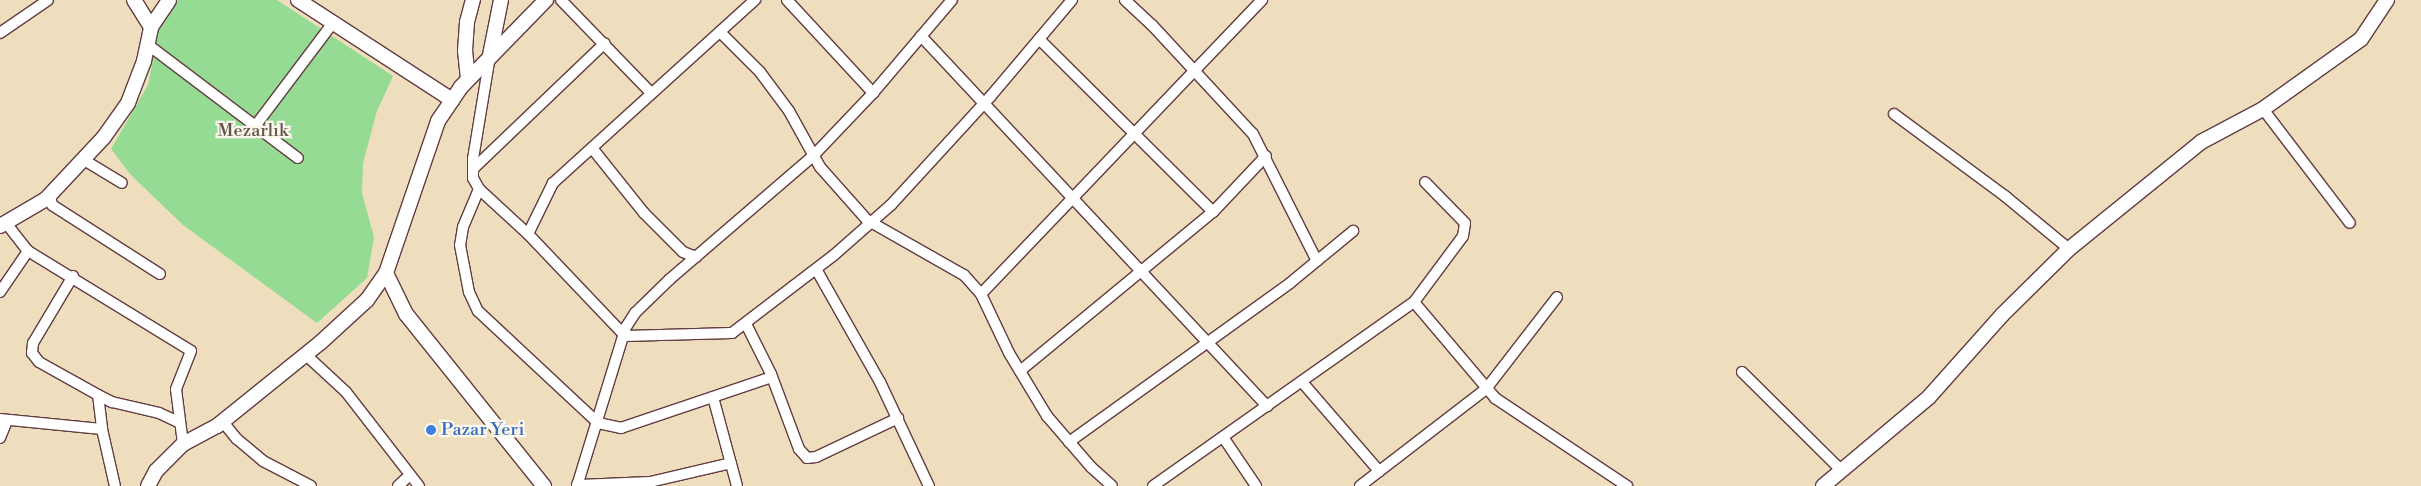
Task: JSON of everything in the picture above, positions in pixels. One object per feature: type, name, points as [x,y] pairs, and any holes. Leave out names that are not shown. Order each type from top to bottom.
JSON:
[{"type":"street","points":[[0,33],[48,0]]},
{"type":"street","points":[[134,0],[150,27]]},
{"type":"street","points":[[168,0],[150,27],[147,44],[128,103],[84,160],[50,196],[3,225],[28,251],[73,276],[191,351],[176,389],[178,422],[183,444]]},
{"type":"street","points":[[298,0],[452,100]]},
{"type":"street","points":[[468,79],[465,51],[467,22],[473,0]]},
{"type":"street","points":[[501,0],[490,55],[473,178],[479,189],[528,234],[625,336],[732,333],[746,324],[816,269],[871,222],[984,103],[1072,0]]},
{"type":"street","points":[[149,486],[156,471],[183,444],[223,422],[306,355],[367,300],[386,273],[438,121],[468,79],[546,0]]},
{"type":"street","points":[[561,0],[605,43],[651,93]]},
{"type":"street","points":[[528,234],[553,183],[755,0]]},
{"type":"street","points":[[787,0],[873,93]]},
{"type":"street","points":[[731,463],[650,482],[578,486],[625,336],[635,313],[696,257],[814,155],[873,93],[952,0]]},
{"type":"street","points":[[1125,0],[1194,69],[1253,134],[1266,156],[1317,261]]},
{"type":"street","points":[[981,294],[1075,198],[1194,69],[1262,0]]},
{"type":"street","points":[[1822,486],[1929,397],[2002,315],[2070,249],[2201,142],[2263,109],[2361,39],[2383,2]]},
{"type":"street","points":[[256,125],[333,23]]},
{"type":"street","points":[[720,32],[760,72],[789,111],[820,167],[871,222],[964,275],[981,294],[1020,371],[1047,416],[1069,442],[1112,486]]},
{"type":"street","points":[[922,36],[1267,406]]},
{"type":"street","points":[[1039,39],[1136,132],[1214,212]]},
{"type":"street","points":[[473,169],[605,43]]},
{"type":"street","points":[[147,44],[298,158]]},
{"type":"street","points":[[2263,109],[2350,223]]},
{"type":"street","points":[[1894,114],[2005,196],[2070,249]]},
{"type":"street","points":[[592,148],[644,213],[683,252],[696,257]]},
{"type":"street","points":[[1020,371],[1144,272],[1214,212],[1266,156]]},
{"type":"street","points":[[84,160],[122,183]]},
{"type":"street","points":[[1153,486],[1414,302],[1463,236],[1465,223],[1424,182]]},
{"type":"street","points":[[479,189],[463,227],[460,245],[469,292],[478,311],[598,423],[621,428],[772,377]]},
{"type":"street","points":[[50,196],[52,205],[160,274]]},
{"type":"street","points":[[1069,442],[1208,342],[1354,231]]},
{"type":"street","points":[[0,292],[28,251]]},
{"type":"street","points":[[816,269],[898,418],[929,486]]},
{"type":"street","points":[[386,273],[406,314],[544,486]]},
{"type":"street","points":[[73,276],[32,343],[32,353],[39,362],[112,402],[158,412],[178,422]]},
{"type":"street","points":[[1360,486],[1486,389],[1557,297]]},
{"type":"street","points":[[1414,302],[1486,389],[1627,486]]},
{"type":"street","points":[[746,324],[772,377],[799,449],[807,458],[816,457],[898,418]]},
{"type":"street","points":[[306,355],[346,392],[419,486]]},
{"type":"street","points":[[1742,372],[1841,470]]},
{"type":"street","points":[[1302,382],[1379,471]]},
{"type":"street","points":[[98,395],[102,429],[115,486]]},
{"type":"street","points":[[713,397],[737,486]]},
{"type":"street","points":[[0,438],[3,420],[102,429]]},
{"type":"street","points":[[223,422],[237,439],[263,461],[311,486]]},
{"type":"street","points":[[1223,437],[1256,486]]},
{"type":"street","points":[[398,486],[410,475]]},
{"type":"green space","name":"Mezarlık","points":[[178,0],[277,0],[393,76],[377,111],[363,163],[362,193],[374,237],[367,278],[317,323],[183,225],[131,175],[111,149],[148,85],[158,31]]},
{"type":"place","name":"Pazar Yeri","points":[[431,430]]}]
